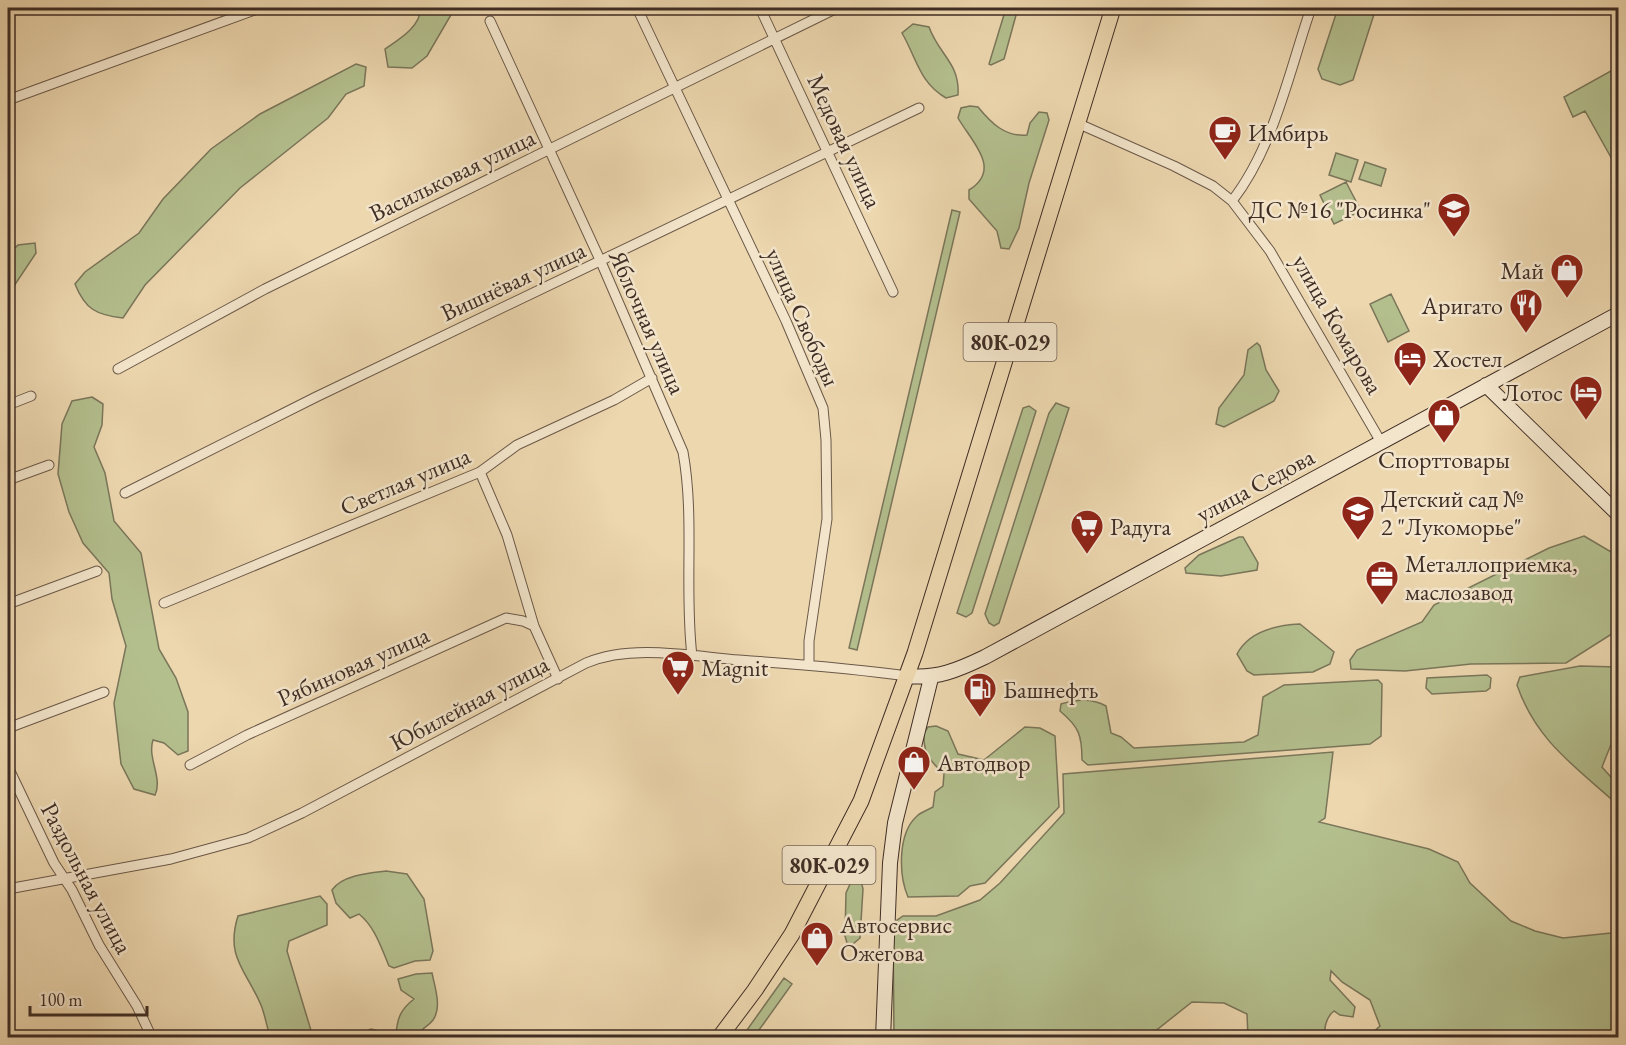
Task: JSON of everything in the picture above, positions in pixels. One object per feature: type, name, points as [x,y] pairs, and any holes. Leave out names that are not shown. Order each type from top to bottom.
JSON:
[{"type":"main road","name":"80К-029","points":[[719,1038],[775,961],[824,877],[861,801],[907,676],[1113,8]]},
{"type":"main road","name":"улица Седова","points":[[907,676],[931,678],[955,672],[985,657],[1618,314]]},
{"type":"main road","points":[[1486,385],[1618,514]]},
{"type":"main road","points":[[883,1038],[890,863],[895,823],[931,678]]},
{"type":"street","points":[[8,100],[260,8]]},
{"type":"street","name":"улица Свободы","points":[[637,8],[786,321],[823,408],[827,519],[809,641],[809,665]]},
{"type":"street","name":"Медовая улица","points":[[760,8],[829,150],[893,292]]},
{"type":"street","name":"Васильковая улица","points":[[117,369],[266,289],[837,8]]},
{"type":"street","points":[[1232,201],[1251,177],[1311,8]]},
{"type":"street","name":"Яблочная улица","points":[[490,21],[601,262],[683,452],[688,480],[688,600],[692,656]]},
{"type":"street","name":"Вишнёвая улица","points":[[125,493],[575,271],[601,262],[919,108]]},
{"type":"street","name":"улица Комарова","points":[[1077,123],[1174,166],[1213,186],[1232,201],[1270,251],[1381,442]]},
{"type":"street","name":"Светлая улица","points":[[164,603],[480,472],[517,445],[614,400],[652,378]]},
{"type":"street","points":[[8,405],[31,396]]},
{"type":"street","points":[[8,480],[49,465]]},
{"type":"street","points":[[480,472],[507,535],[534,626],[558,679]]},
{"type":"street","points":[[8,604],[97,571]]},
{"type":"street","name":"Рябиновая улица","points":[[190,765],[247,735],[506,618],[534,626]]},
{"type":"street","name":"Юбилейная улица","points":[[8,889],[171,859],[248,838],[302,813],[586,663],[618,654],[692,656],[809,665],[907,676]]},
{"type":"street","points":[[8,728],[104,692]]},
{"type":"street","name":"Раздольная улица","points":[[8,767],[54,863],[65,879],[99,945],[137,1006],[152,1038]]},
{"type":"green space","points":[[420,8],[455,8],[427,56],[412,68],[388,67],[385,49],[413,27],[420,15]]},
{"type":"green space","points":[[1006,8],[1018,8],[1004,59],[991,65],[989,64]]},
{"type":"green space","points":[[1338,8],[1376,8],[1353,80],[1340,85],[1322,79],[1318,69]]},
{"type":"green space","points":[[913,24],[929,27],[956,75],[958,95],[946,98],[937,92],[924,77],[902,33]]},
{"type":"green space","points":[[356,64],[366,67],[364,86],[346,94],[328,118],[240,188],[145,285],[123,318],[99,313],[87,305],[75,284],[85,272],[139,233],[163,199],[211,149],[260,114]]},
{"type":"green space","points":[[1618,67],[1618,160],[1613,161],[1585,111],[1573,117],[1564,97]]},
{"type":"green space","points":[[978,107],[999,128],[1012,134],[1027,135],[1030,123],[1039,112],[1047,113],[1049,120],[1029,183],[1019,228],[1009,249],[1001,248],[997,231],[969,199],[969,190],[979,182],[984,164],[976,145],[958,118],[961,108]]},
{"type":"green space","points":[[1336,153],[1358,160],[1351,182],[1329,175]]},
{"type":"green space","points":[[1365,162],[1386,169],[1381,186],[1359,179]]},
{"type":"green space","points":[[1346,182],[1361,211],[1334,224],[1320,195]]},
{"type":"green space","points":[[952,210],[960,212],[857,650],[849,648]]},
{"type":"green space","points":[[35,243],[36,253],[8,295],[8,255],[18,245]]},
{"type":"green space","points":[[1391,294],[1409,331],[1388,342],[1370,304]]},
{"type":"green space","points":[[1257,343],[1260,346],[1266,370],[1279,391],[1274,401],[1224,427],[1216,424],[1219,408],[1244,375],[1248,350]]},
{"type":"green space","points":[[92,397],[103,404],[102,425],[94,447],[105,473],[114,521],[141,553],[159,649],[176,678],[188,712],[188,751],[178,755],[164,743],[153,740],[152,754],[157,782],[155,795],[134,789],[121,764],[114,703],[126,646],[112,599],[109,573],[83,543],[69,512],[58,474],[62,424],[72,401]]},
{"type":"green space","points":[[1056,403],[1069,408],[999,623],[994,626],[989,623],[985,614],[1049,413]]},
{"type":"green space","points":[[1029,406],[1036,411],[972,613],[966,617],[957,613],[1023,408]]},
{"type":"green space","points":[[1584,536],[1618,556],[1618,630],[1566,663],[1471,664],[1405,671],[1351,669],[1350,660],[1357,650],[1422,622],[1434,605],[1549,548]]},
{"type":"green space","points":[[1243,537],[1258,563],[1257,570],[1221,576],[1186,573],[1185,568],[1199,555]]},
{"type":"green space","points":[[1300,624],[1334,652],[1330,664],[1313,672],[1254,675],[1247,671],[1237,654],[1242,646],[1265,631]]},
{"type":"green space","points":[[1580,666],[1618,667],[1618,727],[1602,767],[1618,785],[1618,805],[1546,738],[1525,705],[1517,685],[1520,677]]},
{"type":"green space","points":[[1487,675],[1491,678],[1490,688],[1486,691],[1432,694],[1426,688],[1427,678]]},
{"type":"green space","points":[[1378,680],[1382,684],[1381,736],[1370,744],[1088,765],[1082,760],[1078,732],[1060,711],[1061,704],[1079,700],[1106,706],[1111,733],[1121,737],[1134,748],[1244,742],[1258,735],[1263,697],[1284,685]]},
{"type":"green space","points":[[936,726],[948,731],[958,754],[984,760],[1025,727],[1040,728],[1055,736],[1059,807],[985,883],[970,886],[958,896],[908,897],[902,867],[906,833],[917,816],[933,807],[935,792],[943,786],[944,774],[931,760],[925,746],[924,733],[928,727]]},
{"type":"green space","points":[[1333,752],[1325,818],[1319,822],[1429,849],[1458,862],[1470,883],[1511,921],[1535,931],[1563,938],[1611,933],[1618,929],[1618,1037],[1350,1037],[1369,1036],[1380,1026],[1370,1000],[1342,982],[1331,971],[1330,980],[1355,1007],[1353,1017],[1340,1015],[1334,1011],[1331,1013],[1325,1027],[1327,1037],[1248,1037],[1247,1014],[1224,1003],[1192,1002],[1154,1032],[1137,1037],[894,1037],[893,923],[903,916],[936,916],[980,900],[1000,883],[1064,813],[1063,774]]},
{"type":"green space","points":[[386,871],[407,874],[424,899],[433,951],[430,960],[415,961],[394,968],[389,966],[377,938],[365,919],[359,914],[350,918],[336,903],[332,890],[342,881]]},
{"type":"green space","points":[[861,880],[863,889],[860,938],[853,944],[847,943],[845,936],[846,893],[851,882]]},
{"type":"green space","points":[[320,896],[327,904],[327,925],[289,941],[287,951],[313,1037],[270,1037],[261,1005],[236,953],[234,942],[238,916]]},
{"type":"green space","points":[[432,973],[437,997],[436,1015],[418,1037],[353,1037],[371,1029],[396,1035],[400,1014],[414,999],[401,990],[398,979]]},
{"type":"green space","points":[[784,978],[792,984],[754,1037],[742,1037]]},
{"type":"place","name":"Имбирь","points":[[1225,161]]},
{"type":"place","name":"ДС №16 \"Росинка\"","points":[[1454,238]]},
{"type":"place","name":"Май","points":[[1567,299]]},
{"type":"place","name":"Аригато","points":[[1526,334]]},
{"type":"place","name":"Хостел","points":[[1410,387]]},
{"type":"place","name":"Лотос","points":[[1586,421]]},
{"type":"place","name":"Спорттовары","points":[[1444,444]]},
{"type":"place","name":"Детский сад № 2 \"Лукоморье\"","points":[[1358,541]]},
{"type":"place","name":"Радуга","points":[[1087,555]]},
{"type":"place","name":"Металлоприемка, маслозавод","points":[[1382,606]]},
{"type":"place","name":"Magnit","points":[[678,696]]},
{"type":"place","name":"Башнефть","points":[[980,718]]},
{"type":"place","name":"Автодвор","points":[[914,791]]},
{"type":"place","name":"Автосервис Ожегова","points":[[817,967]]}]
